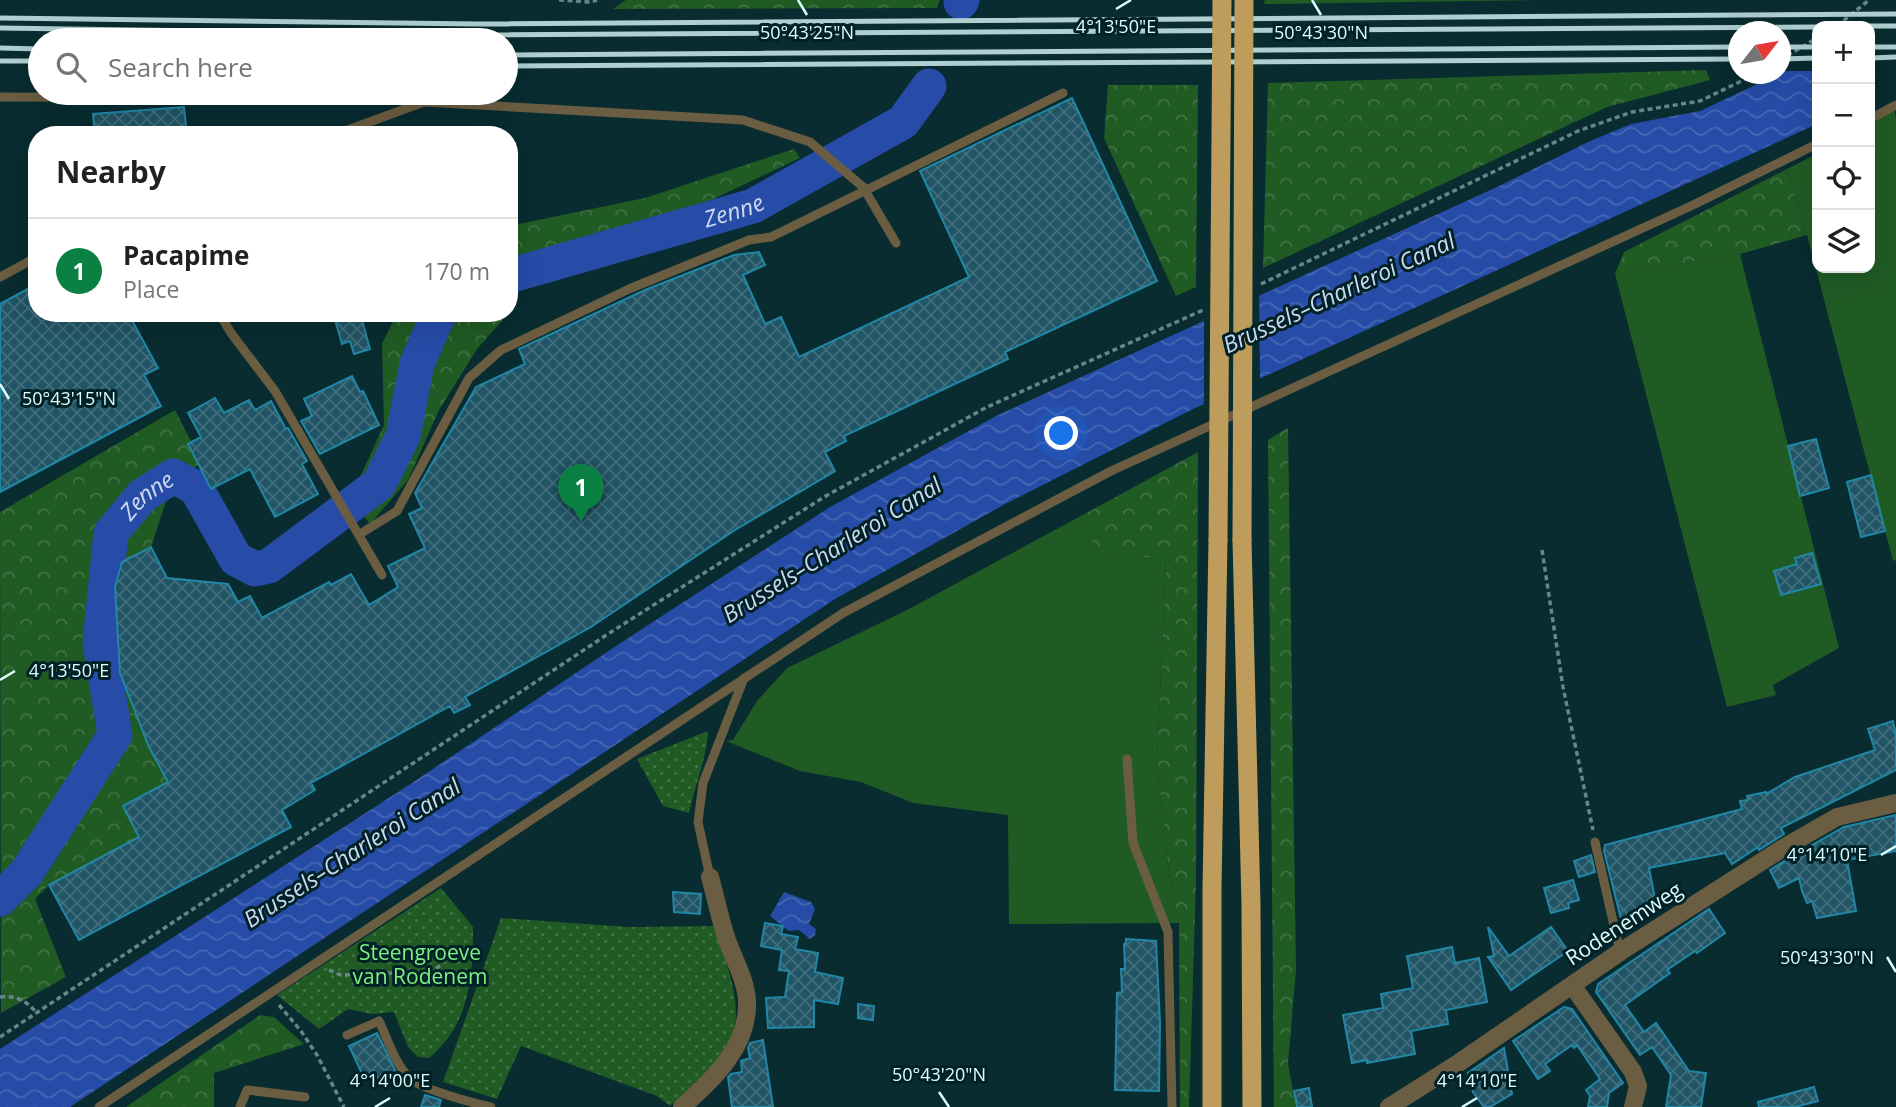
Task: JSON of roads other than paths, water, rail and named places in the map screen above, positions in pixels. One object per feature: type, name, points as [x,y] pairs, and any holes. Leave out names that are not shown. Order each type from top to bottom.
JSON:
[{"type":"highway","points":[[1212,1107],[1222,0]]},
{"type":"highway","points":[[1244,0],[1242,540],[1251,905],[1252,1107]]},
{"type":"street","name":"Rodenemweg","points":[[1389,1107],[1620,952],[1783,848],[1837,817],[1896,803]]},
{"type":"street","points":[[682,1107],[715,1077],[736,1047],[744,1024],[747,1000],[741,975],[726,938],[710,877]]},
{"type":"street","points":[[1572,985],[1633,1072],[1638,1086],[1633,1107]]},
{"type":"lane","points":[[360,534],[397,511],[469,378],[501,350],[629,289],[749,240],[771,237],[1063,93]]},
{"type":"lane","points":[[0,97],[28,97]]},
{"type":"lane","points":[[359,126],[416,105]]},
{"type":"lane","points":[[477,105],[743,120],[810,142],[865,189],[896,243]]},
{"type":"lane","points":[[1875,116],[1896,105]]},
{"type":"lane","points":[[99,1107],[843,613],[1111,471],[1692,206],[1812,146]]},
{"type":"lane","points":[[0,277],[28,262]]},
{"type":"lane","points":[[224,322],[275,391],[382,575]]},
{"type":"lane","points":[[710,877],[698,822],[703,783],[744,678]]},
{"type":"lane","points":[[1127,759],[1133,843],[1168,932],[1172,1107]]},
{"type":"lane","points":[[1595,842],[1620,952]]},
{"type":"lane","points":[[347,1035],[379,1021],[397,1059],[411,1079],[427,1087],[491,1107]]},
{"type":"lane","points":[[240,1107],[247,1090],[305,1097]]},
{"type":"water","name":"Brussels–Charleroi Canal","points":[[1812,58],[1812,126],[1191,410],[1007,503],[835,599],[70,1107],[0,1107],[0,1049],[409,785],[830,507],[996,416],[1497,187],[1588,142],[1631,124],[1700,111],[1757,84],[1791,84],[1791,68]]},
{"type":"water","points":[[784,892],[811,902],[815,909],[809,924],[816,929],[815,935],[810,939],[799,930],[789,931],[770,916]]},
{"type":"waterway","name":"Zenne","points":[[518,273],[753,206],[903,122],[929,86]]},
{"type":"waterway","name":"Zenne","points":[[0,899],[27,872],[115,735],[100,643],[111,533],[142,496],[173,476],[196,488],[236,559],[255,569],[269,566],[379,484],[403,436],[417,364],[435,322]]},
{"type":"railway","points":[[0,18],[478,24],[1896,14]]},
{"type":"railway","points":[[1875,26],[1896,26]]},
{"type":"railway","points":[[518,35],[1812,27]]},
{"type":"railway","points":[[0,28],[28,28]]},
{"type":"railway","points":[[518,55],[1728,47]]},
{"type":"railway","points":[[1791,47],[1812,47]]},
{"type":"railway","points":[[1875,47],[1896,47]]},
{"type":"railway","points":[[0,48],[28,49]]},
{"type":"railway","points":[[1875,58],[1896,57]]},
{"type":"railway","points":[[1791,59],[1812,58]]},
{"type":"railway","points":[[518,66],[1728,59]]},
{"type":"railway","points":[[0,61],[28,61]]},
{"type":"place","name":"Pacapime","points":[[581,522]]},
{"type":"park label","name":"Steengroeve van Rodenem","points":[[420,965]]}]
